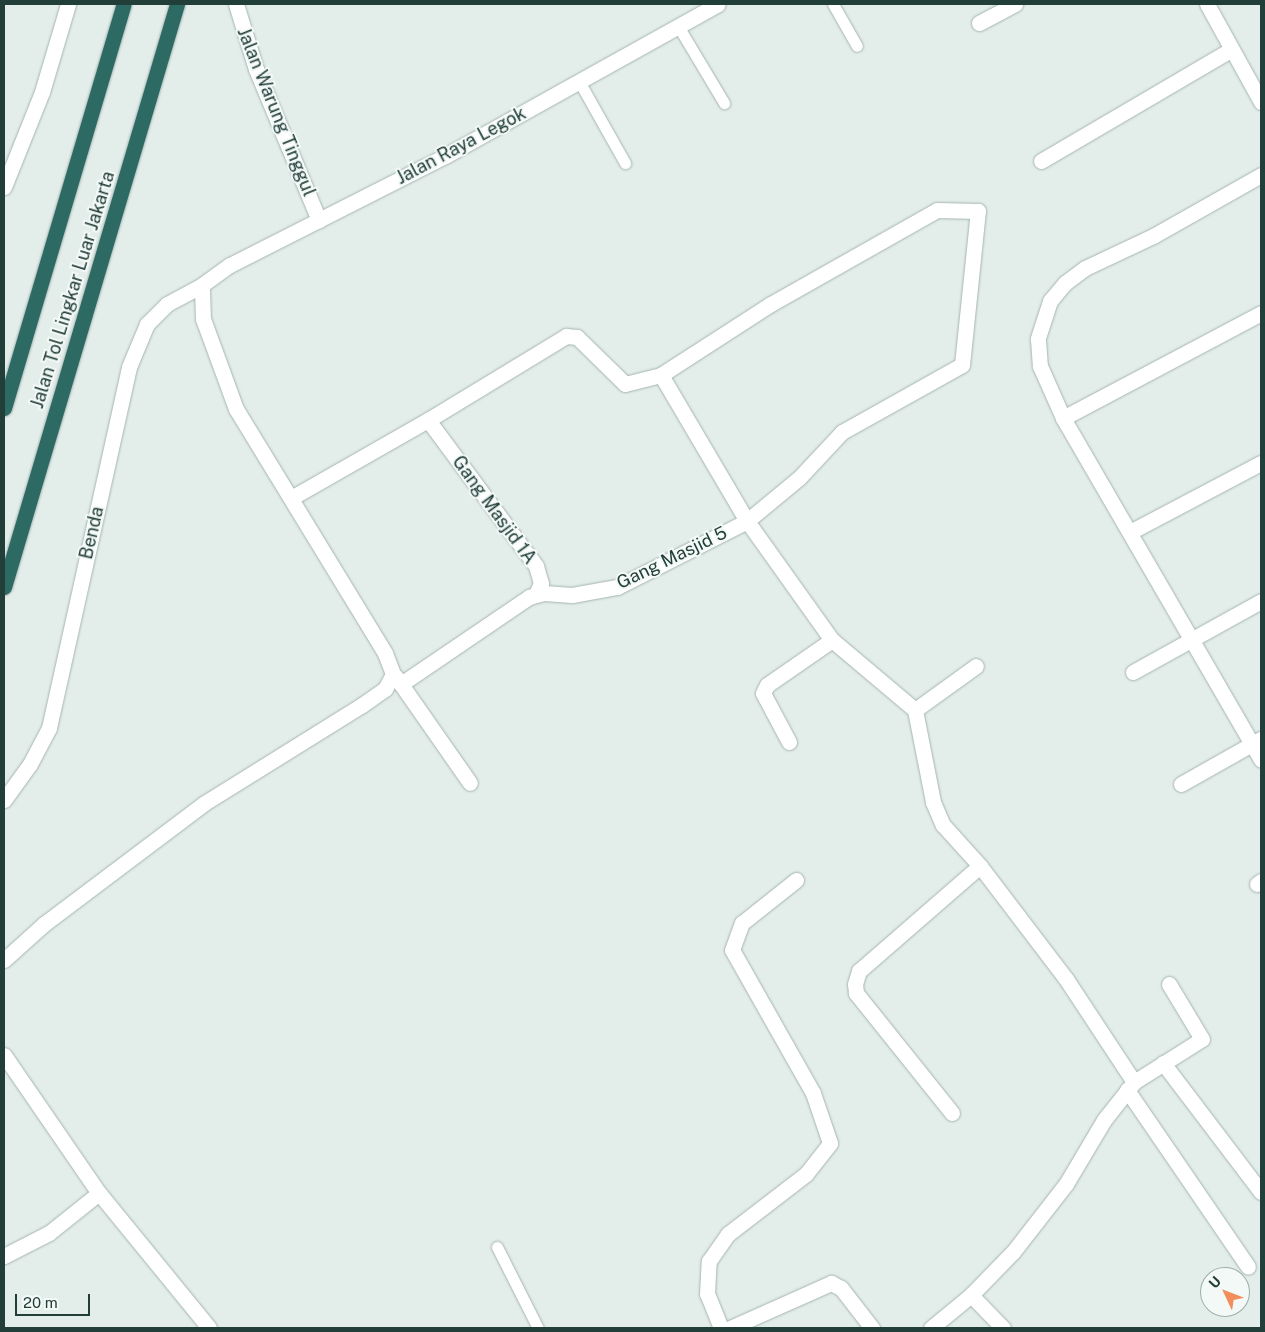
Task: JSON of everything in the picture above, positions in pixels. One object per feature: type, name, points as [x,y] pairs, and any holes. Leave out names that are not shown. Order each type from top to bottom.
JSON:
[{"type":"highway","name":"Jalan Tol Lingkar Luar Jakarta","points":[[4,408],[124,4]]},
{"type":"highway","name":"Jalan Tol Lingkar Luar Jakarta","points":[[4,587],[177,4]]},
{"type":"street","points":[[4,186],[42,92],[68,4]]},
{"type":"street","name":"Jalan Warung Tinggul","points":[[236,4],[256,69],[319,220]]},
{"type":"street","name":"Jalan Raya Legok","points":[[202,285],[230,265],[580,83],[718,4]]},
{"type":"street","points":[[979,23],[1015,4]]},
{"type":"street","points":[[1206,4],[1261,102]]},
{"type":"street","points":[[1041,161],[1232,49]]},
{"type":"street","points":[[1261,175],[1153,236],[1085,268],[1065,283],[1050,301],[1038,339],[1040,366],[1063,418],[1191,640],[1257,741],[1261,760]]},
{"type":"street","name":"Gang Masjid 5","points":[[536,594],[605,591],[748,521],[798,478],[842,432],[962,365],[978,211],[952,208],[929,215],[769,305],[661,375]]},
{"type":"street","points":[[202,285],[203,319],[236,409],[385,652],[397,679],[470,783]]},
{"type":"street","name":"Benda","points":[[4,800],[30,764],[49,728],[129,367],[146,324],[167,304],[202,285]]},
{"type":"street","points":[[1063,418],[1261,313]]},
{"type":"street","points":[[291,498],[428,420],[566,336],[577,337],[625,384],[661,375],[748,521],[832,640],[915,710],[933,802],[943,825],[980,866],[1066,979],[1130,1086],[1248,1267]]},
{"type":"street","name":"Gang Masjid 1A","points":[[428,420],[536,566],[541,582],[536,594]]},
{"type":"street","points":[[1130,532],[1261,462]]},
{"type":"street","points":[[4,960],[44,924],[203,804],[362,705],[397,679],[536,594]]},
{"type":"street","points":[[1133,672],[1261,601]]},
{"type":"street","points":[[790,742],[763,693],[767,686],[832,640]]},
{"type":"street","points":[[915,710],[976,666]]},
{"type":"street","points":[[1181,784],[1257,741]]},
{"type":"street","points":[[952,1113],[856,993],[855,984],[859,971],[980,866]]},
{"type":"street","points":[[721,1328],[707,1294],[709,1261],[728,1234],[806,1174],[830,1143],[813,1093],[732,950],[742,924],[796,880]]},
{"type":"street","points":[[931,1328],[971,1295],[1012,1252],[1066,1184],[1104,1120],[1130,1086],[1202,1039],[1169,984]]},
{"type":"street","points":[[4,1055],[99,1194],[209,1328]]},
{"type":"street","points":[[1163,1063],[1261,1192]]},
{"type":"street","points":[[4,1256],[50,1233],[99,1194]]},
{"type":"street","points":[[730,1328],[831,1283],[841,1288],[872,1328]]},
{"type":"street","points":[[971,1295],[1003,1328]]},
{"type":"lane","points":[[833,4],[858,46]]},
{"type":"lane","points":[[678,26],[724,103]]},
{"type":"lane","points":[[580,83],[625,164]]},
{"type":"lane","points":[[496,1247],[538,1328]]}]
